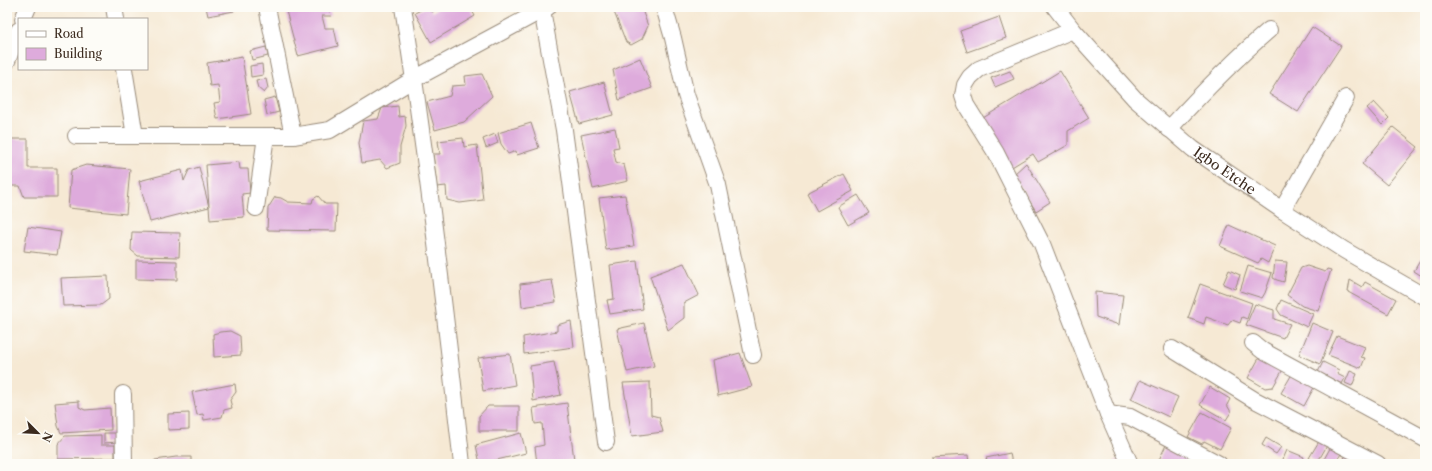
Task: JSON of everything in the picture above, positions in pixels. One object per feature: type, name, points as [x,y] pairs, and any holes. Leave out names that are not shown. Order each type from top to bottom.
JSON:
[{"type":"street","points":[[23,18],[28,7]]},
{"type":"street","points":[[114,7],[116,18]]},
{"type":"street","points":[[267,7],[293,136]]},
{"type":"street","points":[[403,7],[437,246],[462,464]]},
{"type":"street","points":[[664,7],[674,38],[686,95],[718,185],[752,355]]},
{"type":"street","name":"Igbo Etche","points":[[1055,7],[1073,30],[1135,99],[1194,149],[1282,210],[1344,250],[1425,297]]},
{"type":"street","points":[[76,136],[293,136],[330,130],[414,79],[545,9],[564,130],[606,442]]},
{"type":"street","points":[[1073,30],[979,69],[970,77],[965,85],[963,96],[966,105],[996,153],[1042,244],[1108,414],[1130,464]]},
{"type":"street","points":[[1169,129],[1220,74],[1269,30]]},
{"type":"street","points":[[7,61],[18,33]]},
{"type":"street","points":[[124,70],[135,136]]},
{"type":"street","points":[[1282,210],[1346,98]]},
{"type":"street","points":[[256,208],[266,136]]},
{"type":"street","points":[[1253,343],[1263,351],[1425,439]]},
{"type":"street","points":[[1172,349],[1253,399],[1378,464]]},
{"type":"street","points":[[123,394],[124,464]]},
{"type":"street","points":[[1108,414],[1130,417],[1219,464]]},
{"type":"building","points":[[206,7],[233,7],[234,11],[208,16]]},
{"type":"building","points":[[285,7],[329,7],[331,16],[322,16],[325,28],[334,28],[338,46],[298,56]]},
{"type":"building","points":[[426,7],[430,7],[432,12],[440,7],[470,7],[475,16],[431,42],[415,13]]},
{"type":"building","points":[[612,7],[641,7],[648,26],[642,39],[631,45],[626,42]]},
{"type":"building","points":[[999,17],[1006,38],[967,52],[960,31]]},
{"type":"building","points":[[1312,27],[1341,46],[1298,112],[1269,94]]},
{"type":"building","points":[[266,47],[268,56],[252,60],[250,51]]},
{"type":"building","points":[[242,57],[251,114],[217,119],[214,103],[220,102],[218,85],[210,86],[207,63]]},
{"type":"building","points":[[640,58],[652,88],[619,100],[613,70]]},
{"type":"building","points":[[262,64],[263,75],[251,77],[250,66]]},
{"type":"building","points":[[1010,71],[1014,79],[995,87],[991,78]]},
{"type":"building","points":[[1060,71],[1089,118],[1068,131],[1068,145],[1038,162],[1033,154],[1007,170],[978,121]]},
{"type":"building","points":[[482,74],[492,96],[464,122],[435,130],[427,102],[450,96],[452,86],[466,85],[465,76]]},
{"type":"building","points":[[266,79],[268,88],[264,93],[258,88],[256,81]]},
{"type":"building","points":[[604,82],[613,115],[579,124],[570,92]]},
{"type":"building","points":[[275,97],[279,112],[267,115],[264,100]]},
{"type":"building","points":[[1374,102],[1389,118],[1382,125],[1367,108]]},
{"type":"building","points":[[398,106],[399,117],[405,116],[406,126],[400,147],[400,163],[387,168],[380,160],[362,163],[359,143],[363,121],[378,119],[382,108]]},
{"type":"building","points":[[531,123],[539,148],[517,155],[516,151],[508,154],[501,144],[498,133]]},
{"type":"building","points":[[1393,127],[1418,147],[1387,185],[1362,164]]},
{"type":"building","points":[[615,128],[619,147],[613,148],[616,162],[624,165],[628,181],[593,189],[581,135]]},
{"type":"building","points":[[495,134],[498,143],[486,148],[483,139]]},
{"type":"building","points":[[463,138],[464,147],[477,145],[483,200],[460,203],[447,200],[446,186],[437,187],[433,154],[440,154],[438,141]]},
{"type":"building","points":[[7,139],[28,139],[28,168],[57,168],[57,197],[24,197],[20,186],[7,186]]},
{"type":"building","points":[[239,162],[240,169],[248,169],[250,193],[242,194],[244,217],[210,220],[206,165]]},
{"type":"building","points":[[1026,163],[1050,202],[1036,211],[1013,175]]},
{"type":"building","points":[[86,165],[130,169],[126,214],[68,208],[71,170]]},
{"type":"building","points":[[199,167],[209,207],[150,222],[139,181],[182,170],[184,181],[189,170]]},
{"type":"building","points":[[844,174],[853,191],[817,211],[807,193]]},
{"type":"building","points":[[625,195],[634,246],[606,250],[599,198]]},
{"type":"building","points":[[858,195],[869,213],[848,225],[838,207]]},
{"type":"building","points":[[318,196],[325,204],[337,204],[336,231],[267,230],[268,208],[275,197],[281,198],[288,202],[312,203],[313,199]]},
{"type":"building","points":[[1229,225],[1275,246],[1268,263],[1261,259],[1258,263],[1220,246]]},
{"type":"building","points":[[28,227],[61,232],[57,255],[24,251]]},
{"type":"building","points":[[132,232],[180,233],[179,257],[138,256],[131,250]]},
{"type":"building","points":[[1425,252],[1425,278],[1414,271]]},
{"type":"building","points":[[136,260],[177,261],[177,280],[136,279]]},
{"type":"building","points":[[637,261],[643,309],[610,314],[607,300],[614,299],[610,265]]},
{"type":"building","points":[[1275,261],[1287,262],[1284,282],[1273,278]]},
{"type":"building","points":[[684,263],[699,295],[684,303],[684,318],[668,330],[650,276]]},
{"type":"building","points":[[1248,266],[1272,273],[1262,298],[1240,291]]},
{"type":"building","points":[[1307,266],[1325,272],[1327,269],[1331,270],[1318,311],[1302,306],[1287,295],[1301,268]]},
{"type":"building","points":[[1229,270],[1240,275],[1235,289],[1223,284]]},
{"type":"building","points":[[108,276],[109,299],[101,305],[63,306],[61,278]]},
{"type":"building","points":[[552,280],[556,302],[522,307],[520,284]]},
{"type":"building","points":[[1350,280],[1362,287],[1365,282],[1396,299],[1388,314],[1348,292]]},
{"type":"building","points":[[1200,284],[1252,303],[1247,319],[1242,317],[1240,323],[1232,320],[1228,325],[1206,317],[1204,324],[1188,318]]},
{"type":"building","points":[[1095,292],[1123,295],[1119,325],[1096,317]]},
{"type":"building","points":[[1281,300],[1313,314],[1307,327],[1281,315],[1277,309]]},
{"type":"building","points":[[1255,304],[1274,310],[1274,319],[1290,324],[1283,338],[1246,325]]},
{"type":"building","points":[[571,321],[574,347],[524,354],[523,337],[557,331],[557,325]]},
{"type":"building","points":[[644,323],[654,366],[627,372],[617,329]]},
{"type":"building","points":[[1312,323],[1333,332],[1320,364],[1299,355]]},
{"type":"building","points":[[230,331],[240,336],[241,355],[214,357],[213,334]]},
{"type":"building","points":[[1337,336],[1365,347],[1361,357],[1365,358],[1361,368],[1328,355]]},
{"type":"building","points":[[1263,351],[1286,364],[1273,387],[1265,388],[1248,378]]},
{"type":"building","points":[[740,353],[752,387],[718,396],[713,360]]},
{"type":"building","points":[[510,354],[515,385],[483,391],[478,358]]},
{"type":"building","points":[[554,362],[561,395],[533,401],[530,366]]},
{"type":"building","points":[[1323,362],[1339,370],[1337,374],[1345,378],[1342,384],[1318,372]]},
{"type":"building","points":[[1295,369],[1317,382],[1304,406],[1281,393]]},
{"type":"building","points":[[1350,371],[1357,374],[1352,386],[1345,383]]},
{"type":"building","points":[[1140,380],[1178,397],[1169,417],[1131,399]]},
{"type":"building","points":[[650,382],[651,415],[659,417],[663,432],[632,436],[623,383]]},
{"type":"building","points":[[235,384],[236,392],[230,400],[232,408],[224,410],[222,417],[204,420],[203,414],[197,415],[192,392]]},
{"type":"building","points":[[1210,387],[1230,399],[1227,405],[1231,412],[1226,420],[1200,405]]},
{"type":"building","points":[[79,401],[79,407],[85,410],[110,408],[111,430],[61,433],[58,426],[55,403]]},
{"type":"building","points":[[567,403],[574,460],[537,464],[535,447],[544,445],[542,423],[535,424],[533,408]]},
{"type":"building","points":[[488,406],[519,406],[519,431],[479,431],[479,416]]},
{"type":"building","points":[[1202,412],[1231,428],[1220,449],[1204,441],[1202,444],[1188,437]]},
{"type":"building","points":[[189,413],[189,429],[168,430],[168,414]]},
{"type":"building","points":[[104,433],[118,433],[118,442],[104,443]]},
{"type":"building","points":[[521,433],[526,453],[480,464],[476,445]]},
{"type":"building","points":[[1324,433],[1332,437],[1317,463],[1309,458]]},
{"type":"building","points":[[101,435],[101,445],[115,445],[115,458],[58,459],[58,444],[65,436]]},
{"type":"building","points":[[1266,438],[1281,447],[1276,454],[1262,445]]},
{"type":"building","points":[[1335,439],[1346,445],[1335,464],[1324,464],[1322,463]]},
{"type":"building","points":[[1166,445],[1203,464],[1157,464]]},
{"type":"building","points":[[1349,449],[1359,455],[1354,464],[1341,464]]},
{"type":"building","points":[[1287,450],[1304,457],[1301,464],[1281,464]]},
{"type":"building","points":[[1010,453],[1012,464],[988,464],[986,458]]},
{"type":"building","points":[[968,455],[969,464],[933,464],[932,457]]},
{"type":"building","points":[[176,457],[191,457],[191,462],[196,462],[196,464],[151,464],[155,460]]},
{"type":"building","points":[[1124,459],[1125,464],[1114,464],[1114,461]]}]
